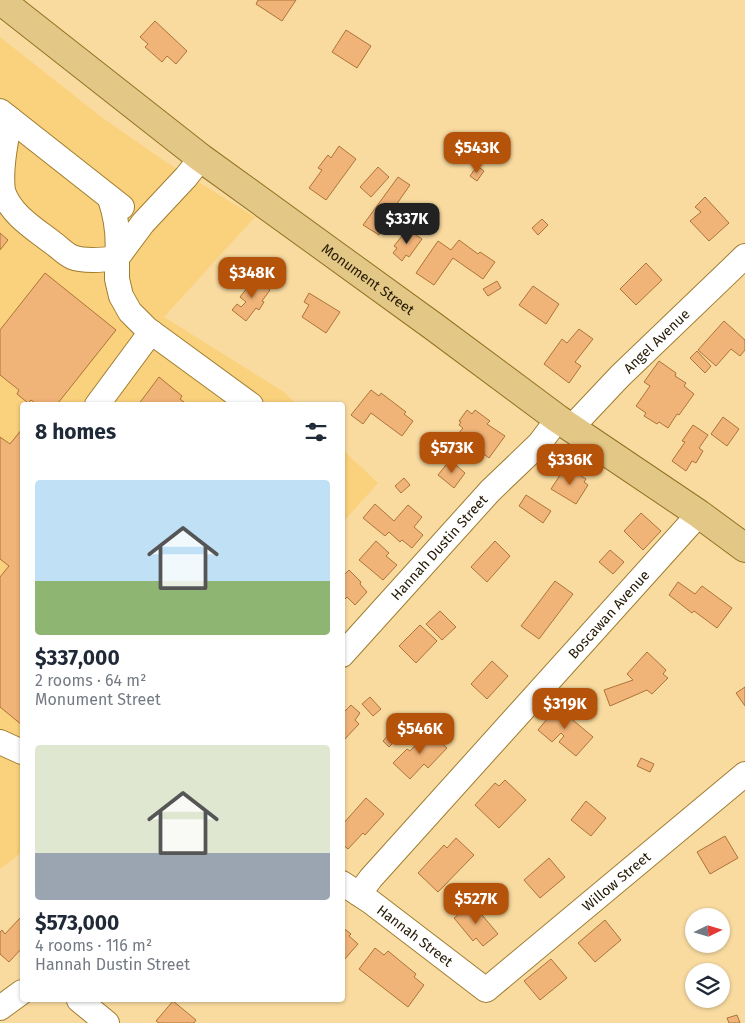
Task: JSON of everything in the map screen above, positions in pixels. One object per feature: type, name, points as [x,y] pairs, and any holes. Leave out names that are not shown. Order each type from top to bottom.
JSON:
[{"type":"main road","name":"Monument Street","points":[[0,0],[201,158],[434,326],[565,424],[700,514],[745,548]]},
{"type":"street","points":[[5,115],[2,172],[3,190],[10,206],[25,221],[72,257],[89,260],[117,258],[143,223],[201,158]]},
{"type":"street","points":[[5,115],[143,223]]},
{"type":"street","points":[[110,198],[118,227],[118,279],[124,305],[151,332],[247,402]]},
{"type":"street","name":"Angel Avenue","points":[[565,424],[620,376],[745,256]]},
{"type":"street","points":[[99,402],[151,332]]},
{"type":"street","name":"Hannah Dustin Street","points":[[345,653],[490,491],[540,444],[565,424]]},
{"type":"street","name":"Boscawan Avenue","points":[[351,888],[377,871],[700,514]]},
{"type":"street","points":[[0,742],[20,751]]},
{"type":"street","name":"Willow Street","points":[[486,990],[745,774]]},
{"type":"street","name":"Hannah Street","points":[[351,888],[486,990]]},
{"type":"street","points":[[0,1008],[20,993]]},
{"type":"street","points":[[81,1002],[107,1023]]},
{"type":"shaded area","points":[[0,37],[100,116],[166,162],[255,217],[164,317],[284,392],[294,402],[20,402],[20,854],[0,869]]},
{"type":"shaded area","points":[[345,452],[378,483],[345,520]]},
{"type":"building","points":[[258,0],[296,0],[282,21],[256,4]]},
{"type":"building","points":[[155,21],[187,51],[176,64],[167,56],[162,62],[145,47],[148,44],[140,37]]},
{"type":"building","points":[[346,30],[371,46],[357,68],[332,52]]},
{"type":"building","points":[[339,146],[356,159],[326,200],[309,188],[322,170],[318,168],[328,155],[331,158]]},
{"type":"building","points":[[477,166],[484,171],[477,181],[470,176]]},
{"type":"building","points":[[378,167],[389,177],[371,197],[360,187]]},
{"type":"building","points":[[398,177],[410,185],[396,205],[399,207],[379,235],[363,225]]},
{"type":"building","points":[[705,197],[729,223],[709,241],[690,221],[701,212],[695,207]]},
{"type":"building","points":[[542,219],[548,225],[538,235],[532,228]]},
{"type":"building","points":[[406,231],[422,239],[409,257],[406,255],[402,261],[393,253],[397,248],[394,246]]},
{"type":"building","points":[[0,233],[8,240],[0,250]]},
{"type":"building","points":[[459,240],[478,254],[480,252],[495,262],[483,279],[453,258],[434,285],[416,273],[438,241],[451,250]]},
{"type":"building","points":[[646,263],[662,280],[636,305],[620,289]]},
{"type":"building","points":[[45,273],[116,330],[59,402],[34,402],[31,400],[27,402],[17,394],[19,390],[0,375],[0,330]]},
{"type":"building","points":[[255,278],[270,290],[262,301],[264,302],[259,310],[256,308],[246,321],[232,310],[237,304],[241,307],[246,302],[240,297]]},
{"type":"building","points":[[497,281],[501,288],[488,296],[483,289]]},
{"type":"building","points":[[533,286],[559,304],[546,324],[519,305]]},
{"type":"building","points":[[309,293],[340,312],[326,333],[302,317],[309,305],[304,302]]},
{"type":"building","points":[[724,321],[745,340],[745,350],[740,356],[731,349],[716,366],[698,350]]},
{"type":"building","points":[[579,329],[593,339],[575,362],[581,366],[569,383],[544,364],[562,339],[567,343]]},
{"type":"building","points":[[697,351],[711,366],[705,373],[690,358]]},
{"type":"building","points":[[659,361],[676,373],[675,376],[686,383],[684,386],[694,394],[668,428],[644,416],[646,413],[636,406],[650,386],[644,382]]},
{"type":"building","points":[[159,377],[182,396],[180,399],[184,402],[140,402]]},
{"type":"building","points":[[371,390],[379,396],[381,393],[406,412],[404,414],[413,421],[402,436],[371,413],[363,424],[351,415]]},
{"type":"building","points":[[467,410],[472,414],[475,410],[490,421],[487,424],[505,436],[489,458],[457,435],[463,428],[459,425],[461,422],[459,421]]},
{"type":"building","points":[[723,417],[739,429],[727,446],[711,434]]},
{"type":"building","points":[[693,425],[708,435],[699,448],[703,451],[696,463],[692,461],[686,471],[672,461],[685,442],[682,441]]},
{"type":"building","points":[[20,432],[20,723],[0,707],[0,577],[9,566],[0,559],[0,437],[10,444]]},
{"type":"building","points":[[450,460],[465,473],[454,488],[438,475]]},
{"type":"building","points":[[564,469],[573,475],[575,472],[586,479],[584,482],[588,485],[576,504],[551,489]]},
{"type":"building","points":[[404,478],[410,485],[401,493],[395,486]]},
{"type":"building","points":[[526,495],[551,511],[543,523],[519,506]]},
{"type":"building","points":[[375,504],[394,521],[408,505],[422,517],[414,527],[423,535],[412,548],[402,540],[400,542],[389,532],[385,536],[363,518]]},
{"type":"building","points":[[641,513],[661,531],[643,550],[624,531]]},
{"type":"building","points":[[376,541],[389,553],[386,556],[397,565],[383,580],[359,560]]},
{"type":"building","points":[[495,541],[510,556],[487,582],[471,567]]},
{"type":"building","points":[[610,550],[624,562],[613,574],[599,562]]},
{"type":"building","points":[[349,570],[361,582],[360,584],[367,592],[355,605],[347,597],[345,599],[345,574]]},
{"type":"building","points":[[555,581],[573,594],[539,639],[521,626]]},
{"type":"building","points":[[678,582],[695,594],[702,586],[732,608],[717,628],[694,611],[692,613],[669,595]]},
{"type":"building","points":[[440,611],[456,627],[442,640],[426,624]]},
{"type":"building","points":[[420,625],[437,641],[416,663],[399,646]]},
{"type":"building","points":[[647,652],[666,670],[663,674],[668,678],[652,694],[647,690],[610,706],[604,690],[633,680],[627,674]]},
{"type":"building","points":[[492,661],[508,676],[487,699],[471,684]]},
{"type":"building","points":[[745,687],[745,706],[736,693]]},
{"type":"building","points":[[370,697],[381,709],[373,716],[362,704]]},
{"type":"building","points":[[554,704],[593,737],[576,756],[559,742],[564,736],[561,733],[552,742],[538,730],[547,719],[543,716]]},
{"type":"building","points":[[351,705],[360,713],[355,720],[359,724],[345,739],[345,711]]},
{"type":"building","points":[[428,731],[447,748],[428,768],[424,764],[410,779],[393,763],[407,749],[410,751]]},
{"type":"building","points":[[391,732],[397,739],[389,747],[383,741]]},
{"type":"building","points":[[641,758],[654,764],[650,772],[637,766]]},
{"type":"building","points":[[505,780],[526,800],[499,828],[475,805],[495,783],[499,786]]},
{"type":"building","points":[[366,798],[384,814],[365,835],[363,833],[348,849],[345,846],[345,822]]},
{"type":"building","points":[[586,801],[606,818],[591,836],[571,820]]},
{"type":"building","points":[[725,836],[738,858],[710,874],[697,852]]},
{"type":"building","points":[[456,838],[474,855],[438,892],[418,873],[444,845],[447,848]]},
{"type":"building","points":[[549,858],[565,877],[540,898],[524,880]]},
{"type":"building","points":[[472,903],[498,934],[483,946],[476,938],[473,941],[454,918]]},
{"type":"building","points":[[20,918],[20,950],[9,962],[0,954],[0,932],[2,930],[5,934]]},
{"type":"building","points":[[605,920],[621,940],[595,962],[578,943]]},
{"type":"building","points":[[345,929],[358,944],[345,959]]},
{"type":"building","points":[[375,948],[384,955],[388,951],[416,974],[414,977],[424,985],[408,1007],[359,969]]},
{"type":"building","points":[[551,959],[567,978],[540,1000],[524,981]]},
{"type":"building","points":[[172,1002],[196,1020],[194,1023],[159,1023],[156,1021]]},
{"type":"building","points":[[737,1015],[740,1023],[729,1023],[727,1018]]}]
